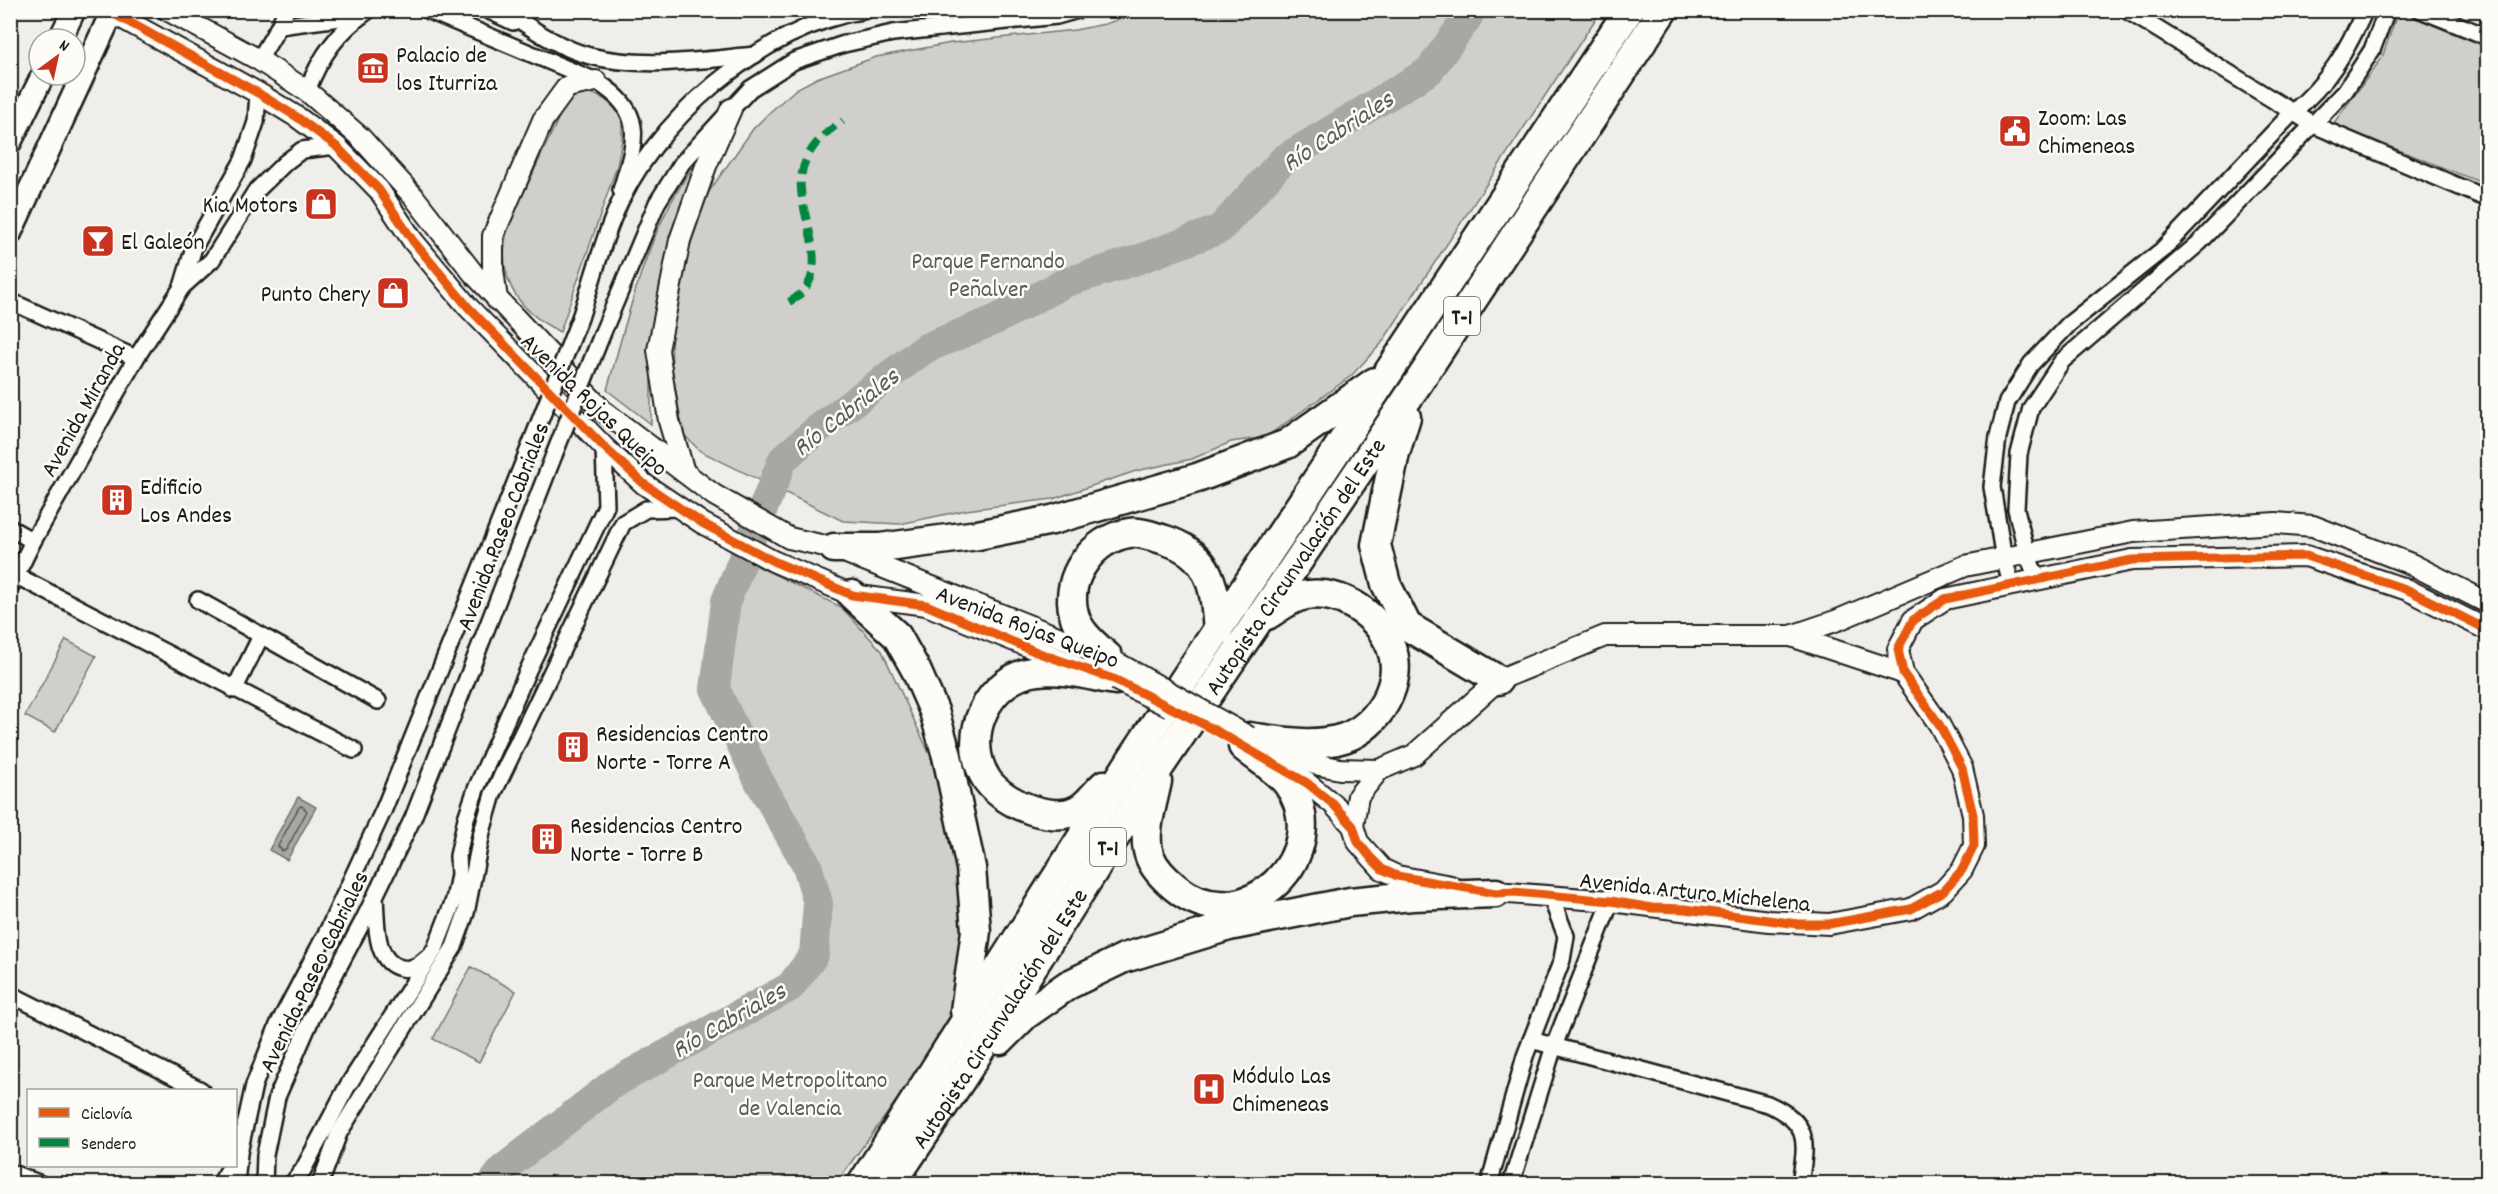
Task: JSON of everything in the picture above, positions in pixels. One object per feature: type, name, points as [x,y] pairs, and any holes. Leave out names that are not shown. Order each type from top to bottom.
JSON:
[{"type":"highway","name":"Autopista Circunvalación del Este","points":[[862,1184],[1133,757],[1629,10]]},
{"type":"highway","name":"Autopista Circunvalación del Este","points":[[891,1184],[963,1078],[1160,765],[1416,386],[1663,10]]},
{"type":"highway","points":[[834,548],[880,548],[978,535],[1052,520],[1197,478],[1287,444],[1325,420],[1391,370]]},
{"type":"highway","points":[[1416,386],[1395,453],[1376,545],[1386,584],[1407,626],[1498,680]]},
{"type":"highway","points":[[1114,667],[1086,637],[1074,616],[1072,598],[1076,578],[1086,559],[1109,539],[1131,532],[1173,542],[1195,556],[1205,568],[1215,590],[1218,632]]},
{"type":"highway","points":[[852,595],[897,636],[916,670],[934,711],[947,756],[971,868],[976,932],[971,982],[962,1027]]},
{"type":"highway","points":[[1246,742],[1322,742],[1343,738],[1361,730],[1377,715],[1390,693],[1394,673],[1392,648],[1382,629],[1365,613],[1343,599],[1325,595],[1298,597],[1260,620]]},
{"type":"highway","points":[[1114,667],[1037,671],[1000,687],[988,701],[980,718],[977,755],[987,780],[1015,805],[1038,812],[1058,814],[1078,810],[1133,757]]},
{"type":"highway","points":[[1160,765],[1147,833],[1149,857],[1162,876],[1180,891],[1201,903],[1218,907],[1235,905],[1253,899],[1271,888],[1287,871],[1302,836],[1297,802],[1288,784],[1246,742]]},
{"type":"highway","points":[[963,1078],[1025,1015],[1068,985],[1124,958],[1229,926],[1350,902],[1412,896],[1497,893]]},
{"type":"main road","points":[[66,27],[74,10]]},
{"type":"main road","points":[[10,232],[111,11]]},
{"type":"main road","points":[[10,142],[17,111],[34,87]]},
{"type":"street","name":"Avenida Rojas Queipo","points":[[167,10],[259,60],[307,91],[360,136],[414,197],[449,245],[497,300],[602,410],[714,495],[789,538],[834,548],[1114,667],[1246,742],[1307,783],[1333,804],[1353,826]]},
{"type":"street","points":[[259,60],[286,10]]},
{"type":"street","points":[[427,10],[596,81],[613,92],[631,115],[634,144],[614,216]]},
{"type":"street","points":[[487,10],[589,56],[642,64],[755,55]]},
{"type":"street","points":[[505,10],[532,30]]},
{"type":"street","name":"Avenida Paseo Cabriales","points":[[237,1151],[254,1085],[278,1025],[329,928],[384,809],[580,318],[614,216],[631,184],[674,122],[699,96],[755,55],[809,26],[866,10]]},
{"type":"street","name":"Avenida Paseo Cabriales","points":[[264,1184],[266,1155],[278,1097],[312,1017],[413,818],[603,332],[657,203],[682,164],[750,89],[794,61],[844,44],[893,33],[1057,16],[1078,10]]},
{"type":"street","points":[[2126,10],[2314,125],[2487,200]]},
{"type":"street","points":[[2012,586],[2004,559],[1992,487],[1998,436],[2007,402],[2031,364],[2069,324],[2162,250],[2294,112],[2316,93],[2347,50],[2365,10]]},
{"type":"street","points":[[2038,581],[2027,554],[2016,509],[2019,454],[2031,408],[2062,361],[2199,243],[2345,91],[2372,50],[2387,10]]},
{"type":"street","points":[[2421,10],[2487,37]]},
{"type":"street","name":"Avenida Rojas Queipo","points":[[111,11],[258,93],[297,117],[336,146],[379,190],[413,241],[468,307],[604,447],[644,484],[702,523],[773,561],[852,595],[926,606],[1039,653],[1114,667]]},
{"type":"street","points":[[279,26],[365,13]]},
{"type":"street","points":[[307,91],[332,41],[365,13]]},
{"type":"street","points":[[497,300],[493,269],[493,236],[543,120],[567,87],[596,81]]},
{"type":"street","name":"Avenida Miranda","points":[[182,287],[194,247],[243,160],[256,122],[258,93]]},
{"type":"street","points":[[684,472],[669,421],[658,350],[680,240],[706,166],[731,109]]},
{"type":"street","name":"Avenida Miranda","points":[[14,582],[33,541],[136,358],[182,287],[212,260],[255,192],[286,162],[302,150],[336,146]]},
{"type":"street","points":[[10,301],[136,358]]},
{"type":"street","points":[[292,1184],[303,1170],[347,1087],[435,949],[454,900],[459,875],[458,856],[466,818],[476,789],[528,670],[606,506],[604,447]]},
{"type":"street","points":[[320,1184],[339,1133],[454,947],[466,913],[482,832],[493,794],[623,523],[646,509],[680,508]]},
{"type":"street","points":[[1791,636],[1838,620],[1965,566],[2133,532],[2166,528],[2276,523],[2313,526],[2411,564],[2487,603]]},
{"type":"street","points":[[10,528],[33,541]]},
{"type":"street","points":[[1903,673],[1898,649],[1913,620],[1945,599],[2132,560],[2306,556],[2408,590],[2487,630]]},
{"type":"street","points":[[14,582],[354,750]]},
{"type":"street","points":[[198,600],[378,701]]},
{"type":"street","points":[[234,690],[261,636]]},
{"type":"street","points":[[1353,826],[1358,796],[1379,770],[1414,755],[1498,680],[1605,636],[1791,636],[1903,673]]},
{"type":"street","name":"Avenida Arturo Michelena","points":[[1353,826],[1358,842],[1382,869],[1397,876],[1497,893],[1550,895],[1769,921],[1829,924],[1911,909],[1943,891],[1962,870],[1974,846],[1973,815],[1962,768],[1939,724],[1903,673]]},
{"type":"street","name":"Avenida Rojas Queipo","points":[[1246,742],[1315,764],[1340,769],[1379,770]]},
{"type":"street","points":[[1489,1184],[1531,1040],[1562,960],[1566,936],[1550,895]]},
{"type":"street","points":[[375,896],[379,944],[386,960],[397,967],[410,969],[418,966],[435,949]]},
{"type":"street","points":[[1511,1184],[1554,1046],[1611,901]]},
{"type":"street","points":[[10,994],[199,1089]]},
{"type":"street","points":[[1531,1040],[1768,1104],[1784,1111],[1799,1125],[1806,1143],[1800,1184]]},
{"type":"street","points":[[220,1184],[230,1167]]},
{"type":"street","name":"Avenida Paseo Cabriales","points":[[235,1167],[236,1184]]},
{"type":"street","points":[[10,1172],[41,1184]]},
{"type":"green space","name":"Parque Fernando Peñalver","points":[[1144,11],[1601,11],[1381,344],[1351,376],[1266,437],[1231,442],[1192,459],[1136,471],[1053,499],[966,510],[900,524],[843,521],[700,451],[683,434],[672,367],[671,339],[682,269],[708,193],[753,129],[770,112],[796,89],[817,78],[876,57],[951,43],[1075,30],[1105,24]]},
{"type":"green space","points":[[2398,11],[2487,47],[2487,185],[2333,124],[2382,58]]},
{"type":"green space","points":[[583,91],[605,100],[622,116],[622,140],[617,166],[560,332],[532,314],[514,292],[508,279],[504,248],[511,219],[561,113],[572,98]]},
{"type":"green space","points":[[696,163],[655,343],[651,380],[651,424],[607,390],[632,301],[652,243],[679,188]]},
{"type":"green space","name":"Parque Metropolitano de Valencia","points":[[739,557],[841,607],[882,651],[931,757],[961,884],[964,938],[951,1014],[919,1070],[836,1183],[493,1184],[522,1153],[582,1099],[773,1000],[803,974],[825,918],[814,855],[712,679],[730,582]]},
{"type":"green space","points":[[66,640],[96,656],[55,732],[25,716]]},
{"type":"green space","points":[[471,967],[516,991],[479,1062],[433,1039]]},
{"type":"water","points":[[298,797],[316,807],[287,860],[269,850]]},
{"type":"waterway","name":"Río Cabriales","points":[[492,1184],[503,1169],[614,1083],[790,987],[814,955],[818,903],[807,865],[759,781],[715,689],[726,601],[783,459],[819,428],[926,348],[997,319],[1064,283],[1137,260],[1220,229],[1284,159],[1429,71],[1468,17],[1470,10]]},
{"type":"marked path","points":[[789,302],[804,291],[811,277],[814,261],[801,194],[803,169],[815,145],[843,121]]},
{"type":"cycle path","points":[[107,10],[258,93],[297,117],[336,146],[379,190],[413,241],[468,307],[604,447],[644,484],[702,523],[773,561],[852,595],[926,605],[1039,653],[1116,680],[1211,728],[1307,783],[1333,804],[1353,826],[1358,842],[1371,858],[1382,869],[1397,876],[1496,893],[1514,892],[1611,901],[1652,908],[1685,909],[1798,924],[1829,924],[1911,909],[1943,891],[1962,870],[1974,846],[1973,815],[1962,768],[1939,724],[1903,673],[1898,649],[1913,620],[1945,599],[2132,560],[2306,556],[2408,590],[2488,630]]},
{"type":"place","name":"Palacio de los Iturriza","points":[[373,68]]},
{"type":"place","name":"Zoom: Las Chimeneas","points":[[2015,131]]},
{"type":"place","name":"Kia Motors","points":[[321,204]]},
{"type":"place","name":"El Galeón","points":[[98,241]]},
{"type":"place","name":"Punto Chery","points":[[393,293]]},
{"type":"place","name":"Edificio Los Andes","points":[[117,500]]},
{"type":"place","name":"Residencias Centro Norte - Torre A","points":[[573,747]]},
{"type":"place","name":"Residencias Centro Norte - Torre B","points":[[547,839]]},
{"type":"place","name":"Módulo Las Chimeneas","points":[[1209,1089]]}]
